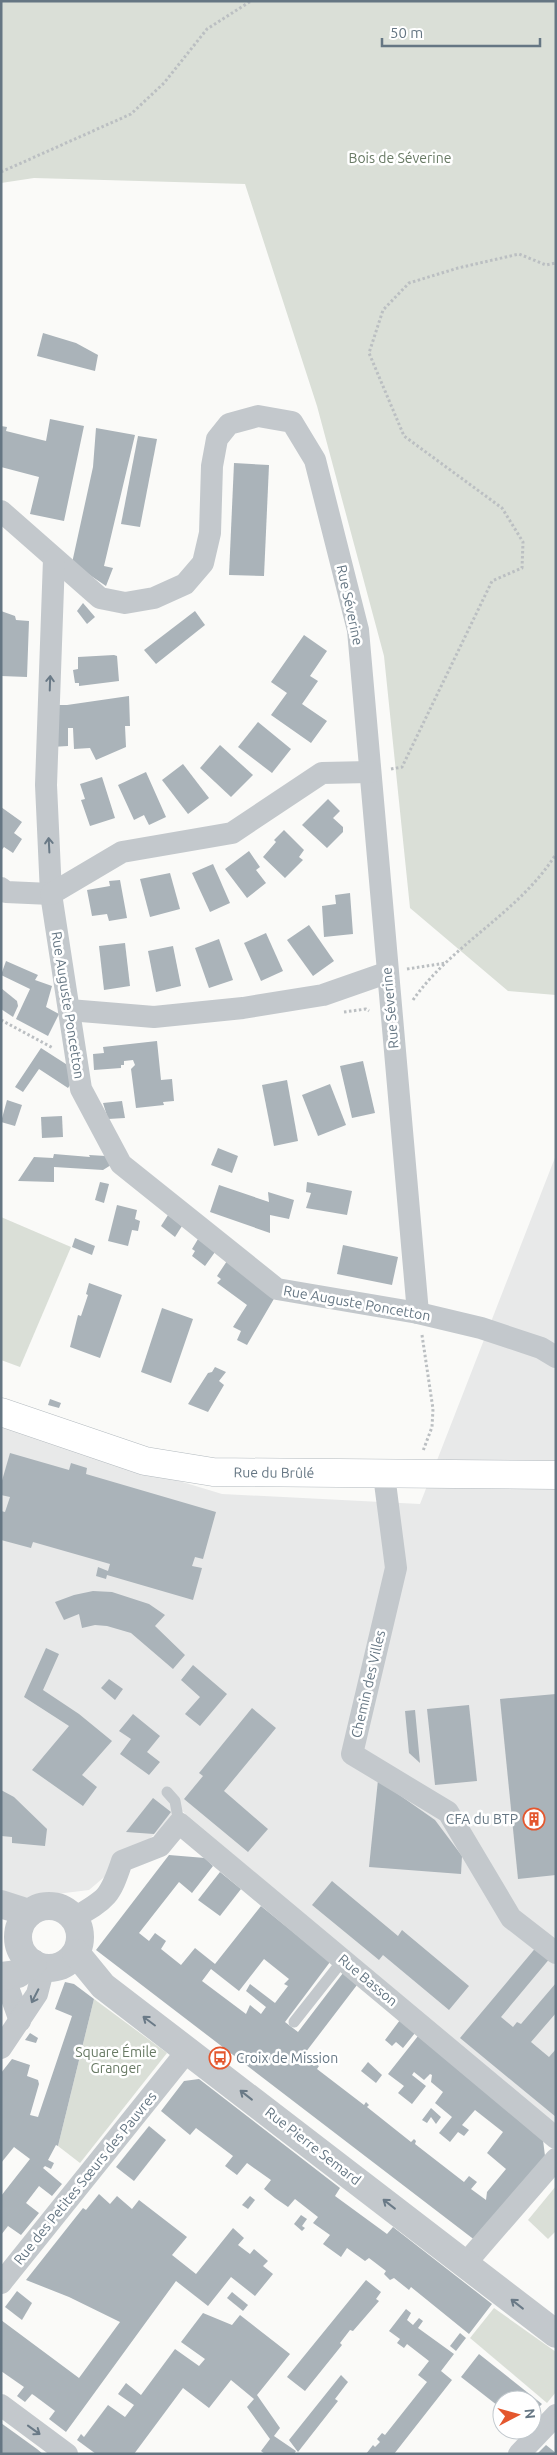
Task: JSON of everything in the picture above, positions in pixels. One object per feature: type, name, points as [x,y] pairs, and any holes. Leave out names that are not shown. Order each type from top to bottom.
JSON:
[{"type":"main road","name":"Rue du Brûlé","points":[[1,1412],[145,1461],[213,1472],[384,1475],[556,1475]]},
{"type":"street","name":"Rue Séverine","points":[[1,511],[100,598],[125,603],[154,598],[185,584],[202,563],[210,532],[212,466],[217,439],[229,424],[258,416],[292,422],[315,460],[358,630],[390,1018],[420,1323]]},
{"type":"street","name":"Rue Auguste Poncetton","points":[[54,559],[46,785],[51,894],[81,1089],[121,1164],[278,1289],[420,1323],[507,1336],[541,1348],[556,1357]]},
{"type":"street","points":[[1,888],[6,892],[51,894],[122,852],[232,833],[322,773],[370,772]]},
{"type":"street","points":[[69,1010],[154,1017],[243,1008],[323,995],[386,973]]},
{"type":"street","name":"Chemin des Villes","points":[[384,1475],[396,1568],[352,1754],[448,1812],[511,1918],[556,1953]]},
{"type":"street","points":[[74,1918],[96,1905],[112,1891],[122,1861],[160,1846],[179,1823]]},
{"type":"street","name":"Rue Basson","points":[[179,1823],[556,2138]]},
{"type":"street","points":[[1,1904],[29,1913]]},
{"type":"street","points":[[20,1947],[65,1963],[76,1952],[80,1936],[74,1918],[64,1910],[52,1906],[40,1907],[29,1913],[21,1924],[18,1974],[1,1978],[10,1993],[20,2021]]},
{"type":"street","points":[[1,2048],[37,1994],[20,1947]]},
{"type":"street","name":"Rue Pierre Semard","points":[[76,1952],[103,1986],[556,2334]]},
{"type":"street","name":"Rue des Petites Sœurs des Pauvres","points":[[1,2282],[188,2050]]},
{"type":"street","points":[[465,2264],[556,2159]]},
{"type":"street","points":[[1,2406],[67,2454]]},
{"type":"street","points":[[520,2454],[556,2415]]},
{"type":"lane","points":[[167,1792],[175,1801],[179,1823]]},
{"type":"lane","points":[[294,2022],[344,1960]]},
{"type":"path","points":[[1,172],[131,114],[164,83],[207,29],[251,1]]},
{"type":"path","points":[[370,772],[402,767],[492,581],[522,568],[523,542],[502,508],[404,436],[369,352],[383,310],[409,283],[458,268],[519,254],[546,265],[556,263]]},
{"type":"path","points":[[390,1018],[411,1003],[424,984],[446,962],[506,912],[556,854]]},
{"type":"path","points":[[386,973],[446,962]]},
{"type":"path","points":[[1,1020],[66,1054],[74,1045]]},
{"type":"path","points":[[420,1323],[433,1409],[432,1427]]},
{"type":"shaded area","points":[[556,1155],[556,2127],[182,1811],[89,1890],[8,1900],[1,1896],[1,1427],[222,1494],[420,1504]]},
{"type":"green space","name":"Bois de Séverine","points":[[1,1],[556,1],[556,995],[508,991],[410,908],[384,656],[317,406],[245,184],[34,178],[1,183]]},
{"type":"green space","points":[[1,1217],[71,1247],[20,1367],[1,1360]]},
{"type":"green space","name":"Square Émile Granger","points":[[94,1999],[167,2053],[80,2163],[58,2146]]},
{"type":"green space","points":[[556,2186],[556,2231],[548,2239],[528,2220]]},
{"type":"green space","points":[[494,2308],[556,2352],[556,2392],[547,2403],[542,2399],[542,2390],[532,2390],[470,2338]]},
{"type":"building","points":[[43,333],[76,343],[98,355],[95,371],[37,356]]},
{"type":"building","points":[[50,419],[84,426],[64,521],[30,514],[39,477],[1,467],[1,426],[7,427],[6,431],[46,441]]},
{"type":"building","points":[[96,428],[135,435],[104,566],[113,568],[106,586],[72,563],[93,467]]},
{"type":"building","points":[[138,436],[157,439],[140,527],[121,524]]},
{"type":"building","points":[[234,463],[269,465],[264,576],[229,575]]},
{"type":"building","points":[[83,603],[95,617],[87,624],[77,611]]},
{"type":"building","points":[[1,611],[15,616],[16,620],[29,621],[27,677],[1,676]]},
{"type":"building","points":[[195,611],[205,625],[156,664],[144,650]]},
{"type":"building","points":[[304,635],[327,651],[310,676],[318,681],[302,704],[327,721],[311,743],[271,715],[287,693],[271,682]]},
{"type":"building","points":[[117,656],[119,681],[79,686],[79,683],[75,683],[73,670],[78,669],[78,657]]},
{"type":"building","points":[[129,696],[130,726],[125,726],[126,747],[96,760],[90,748],[74,749],[73,728],[68,728],[68,746],[51,747],[54,705],[67,705]]},
{"type":"building","points":[[258,722],[291,749],[272,773],[238,747]]},
{"type":"building","points":[[220,745],[253,775],[231,797],[200,768]]},
{"type":"building","points":[[183,764],[209,798],[188,814],[162,780]]},
{"type":"building","points":[[146,772],[166,817],[149,825],[144,815],[134,820],[118,785]]},
{"type":"building","points":[[102,777],[115,818],[90,826],[81,800],[85,799],[80,784]]},
{"type":"building","points":[[328,799],[340,811],[333,818],[343,827],[343,832],[327,848],[302,825]]},
{"type":"building","points":[[1,807],[22,822],[14,833],[22,839],[13,853],[4,847],[1,851]]},
{"type":"building","points":[[284,830],[304,850],[299,857],[303,860],[285,878],[263,857],[276,842],[274,840]]},
{"type":"building","points":[[249,851],[260,867],[256,870],[266,883],[247,898],[225,869]]},
{"type":"building","points":[[213,864],[230,903],[210,912],[192,873]]},
{"type":"building","points":[[170,873],[180,909],[150,917],[140,879]]},
{"type":"building","points":[[120,880],[127,918],[109,921],[107,914],[92,916],[87,890],[110,886],[109,881]]},
{"type":"building","points":[[350,893],[353,934],[324,937],[322,906],[336,904],[335,895]]},
{"type":"building","points":[[309,925],[334,961],[313,976],[287,940]]},
{"type":"building","points":[[266,933],[283,971],[261,981],[244,943]]},
{"type":"building","points":[[219,939],[233,980],[209,988],[195,948]]},
{"type":"building","points":[[125,943],[130,986],[104,990],[99,946]]},
{"type":"building","points":[[173,946],[181,986],[156,992],[148,951]]},
{"type":"building","points":[[6,961],[38,975],[35,980],[52,986],[46,1007],[59,1014],[48,1036],[16,1019],[30,989],[1,975]]},
{"type":"building","points":[[1,988],[17,1001],[18,1006],[13,1017],[1,1009]]},
{"type":"building","points":[[157,1041],[161,1080],[172,1079],[174,1101],[163,1102],[164,1105],[136,1108],[131,1069],[135,1065],[133,1060],[124,1061],[124,1065],[121,1065],[121,1068],[94,1070],[93,1054],[104,1053],[103,1047]]},
{"type":"building","points":[[41,1048],[69,1066],[72,1082],[68,1088],[39,1069],[23,1092],[15,1087]]},
{"type":"building","points":[[363,1061],[375,1113],[352,1118],[340,1066]]},
{"type":"building","points":[[287,1080],[298,1141],[274,1146],[262,1085]]},
{"type":"building","points":[[330,1084],[346,1125],[318,1136],[302,1095]]},
{"type":"building","points":[[7,1100],[22,1105],[15,1126],[1,1122]]},
{"type":"building","points":[[122,1101],[125,1118],[108,1119],[103,1103]]},
{"type":"building","points":[[62,1116],[63,1137],[42,1138],[41,1117]]},
{"type":"building","points":[[218,1148],[238,1156],[232,1173],[211,1165]]},
{"type":"building","points":[[54,1154],[90,1157],[89,1155],[106,1156],[111,1165],[103,1170],[54,1167],[54,1182],[18,1181],[34,1157],[53,1158]]},
{"type":"building","points":[[100,1182],[109,1184],[104,1203],[95,1200]]},
{"type":"building","points":[[307,1182],[352,1191],[347,1215],[306,1208],[311,1193],[306,1192]]},
{"type":"building","points":[[219,1185],[269,1202],[268,1192],[294,1200],[289,1219],[270,1215],[270,1233],[210,1212]]},
{"type":"building","points":[[117,1205],[137,1210],[135,1219],[140,1221],[138,1231],[132,1230],[128,1246],[108,1241]]},
{"type":"building","points":[[168,1215],[182,1226],[175,1237],[161,1226]]},
{"type":"building","points":[[75,1238],[95,1246],[92,1255],[72,1247]]},
{"type":"building","points":[[198,1239],[215,1252],[205,1266],[192,1256],[195,1251],[192,1249]]},
{"type":"building","points":[[343,1245],[398,1257],[392,1285],[337,1274]]},
{"type":"building","points":[[227,1261],[275,1297],[247,1345],[237,1340],[241,1331],[233,1327],[247,1305],[217,1283],[221,1279],[217,1276]]},
{"type":"building","points":[[89,1283],[122,1295],[100,1358],[70,1347],[78,1315],[81,1316],[88,1295],[86,1294]]},
{"type":"building","points":[[162,1308],[193,1319],[171,1383],[141,1372]]},
{"type":"building","points":[[215,1367],[226,1372],[219,1381],[224,1385],[208,1412],[188,1404],[208,1373],[212,1372]]},
{"type":"building","points":[[50,1399],[61,1403],[59,1408],[48,1405]]},
{"type":"building","points":[[10,1453],[69,1470],[71,1463],[87,1468],[86,1474],[216,1512],[203,1559],[195,1557],[192,1566],[202,1568],[193,1600],[107,1575],[106,1579],[96,1576],[98,1567],[108,1571],[110,1564],[33,1542],[31,1548],[1,1540],[1,1511],[5,1512],[10,1497],[1,1495],[1,1484]]},
{"type":"building","points":[[93,1591],[112,1592],[149,1604],[165,1615],[155,1626],[185,1655],[173,1669],[131,1633],[107,1626],[95,1625],[82,1628],[79,1614],[64,1620],[55,1602]]},
{"type":"building","points":[[46,1648],[59,1654],[43,1690],[79,1714],[112,1741],[82,1775],[97,1787],[83,1806],[32,1770],[69,1726],[24,1697]]},
{"type":"building","points":[[193,1665],[227,1694],[200,1726],[185,1714],[200,1697],[181,1680]]},
{"type":"building","points":[[109,1679],[123,1689],[115,1700],[101,1688]]},
{"type":"building","name":"CFA du BTP","points":[[556,1694],[556,1875],[518,1879],[500,1699]]},
{"type":"building","points":[[469,1705],[477,1781],[435,1785],[427,1709]]},
{"type":"building","points":[[252,1708],[276,1728],[224,1791],[268,1829],[248,1852],[184,1799],[203,1776],[199,1773]]},
{"type":"building","points":[[415,1710],[420,1763],[409,1753],[405,1711]]},
{"type":"building","points":[[133,1714],[160,1736],[147,1752],[160,1762],[149,1775],[120,1754],[131,1739],[119,1731]]},
{"type":"building","points":[[378,1780],[435,1820],[462,1856],[461,1874],[369,1867]]},
{"type":"building","points":[[1,1790],[14,1797],[47,1829],[45,1846],[12,1843],[12,1837],[1,1836]]},
{"type":"building","points":[[153,1798],[171,1812],[154,1834],[126,1832]]},
{"type":"building","points":[[169,1855],[205,1858],[213,1866],[192,1893],[179,1882],[139,1933],[149,1941],[155,1933],[166,1941],[161,1949],[181,1965],[195,1948],[215,1964],[261,1906],[330,1962],[285,2022],[298,2032],[343,1973],[357,1985],[302,2057],[314,2066],[316,2064],[319,2066],[317,2069],[364,2105],[366,2102],[369,2105],[367,2107],[411,2142],[414,2139],[416,2141],[415,2144],[464,2182],[469,2176],[477,2182],[471,2189],[486,2200],[487,2192],[506,2169],[487,2153],[503,2132],[475,2110],[462,2125],[469,2130],[464,2136],[458,2132],[450,2142],[439,2133],[452,2117],[435,2103],[443,2092],[431,2082],[432,2075],[430,2074],[424,2080],[414,2072],[412,2075],[426,2086],[412,2104],[398,2093],[404,2086],[388,2074],[418,2036],[543,2140],[545,2156],[476,2241],[96,1950]],"holes":[[[264,1959],[289,1979],[284,1984],[288,1986],[275,2003],[250,1984],[246,1991],[266,2007],[261,2014],[250,2005],[246,2014],[202,1981],[211,1969],[239,1991]]]},
{"type":"building","points":[[220,1872],[241,1889],[220,1916],[198,1900]]},
{"type":"building","points":[[332,1881],[398,1936],[402,1930],[469,1986],[449,2010],[383,1955],[379,1960],[312,1905]]},
{"type":"building","points":[[538,1945],[551,1957],[501,2017],[513,2027],[517,2022],[521,2024],[556,1983],[556,2013],[531,2042],[549,2057],[556,2049],[556,2117],[460,2038]]},
{"type":"building","points":[[65,1982],[74,1984],[94,1999],[58,2146],[56,2145],[48,2160],[54,2163],[51,2169],[45,2166],[43,2168],[62,2184],[52,2196],[39,2186],[26,2203],[39,2213],[21,2235],[8,2226],[1,2235],[1,2196],[30,2159],[14,2147],[1,2163],[1,2073],[12,2059],[30,2065],[27,2076],[38,2080],[39,2084],[30,2115],[38,2117],[72,2016],[55,2009]]},
{"type":"building","points":[[400,2020],[415,2033],[403,2048],[396,2042],[392,2046],[385,2040]]},
{"type":"building","points":[[30,2033],[38,2038],[36,2043],[25,2040]]},
{"type":"building","points":[[368,2062],[382,2075],[376,2083],[361,2071]]},
{"type":"building","points":[[199,2079],[340,2188],[335,2196],[387,2234],[393,2227],[492,2304],[469,2334],[411,2287],[409,2290],[394,2278],[390,2280],[384,2274],[386,2271],[369,2258],[365,2261],[347,2248],[341,2257],[323,2244],[330,2235],[313,2223],[318,2217],[295,2199],[288,2207],[275,2198],[264,2189],[271,2180],[247,2163],[237,2175],[225,2166],[233,2156],[196,2128],[190,2135],[161,2111],[184,2081]]},
{"type":"building","points":[[431,2108],[441,2117],[436,2124],[431,2117],[427,2123],[422,2120]]},
{"type":"building","points":[[149,2126],[166,2140],[134,2181],[116,2167]]},
{"type":"building","points":[[99,2194],[110,2204],[117,2196],[132,2209],[139,2200],[187,2237],[172,2255],[196,2274],[233,2228],[244,2238],[238,2245],[250,2254],[254,2249],[268,2261],[263,2266],[273,2274],[255,2296],[231,2277],[208,2306],[176,2281],[66,2432],[49,2419],[55,2411],[32,2394],[25,2402],[17,2396],[24,2387],[1,2371],[1,2320],[79,2378],[120,2322],[69,2297],[26,2280],[83,2208],[86,2210]]},
{"type":"building","points":[[250,2196],[255,2200],[248,2209],[242,2205]]},
{"type":"building","points":[[301,2215],[307,2219],[302,2226],[305,2228],[302,2231],[294,2224]]},
{"type":"building","points":[[366,2280],[381,2292],[376,2299],[379,2301],[353,2331],[350,2330],[340,2343],[342,2345],[305,2391],[287,2377]]},
{"type":"building","points":[[17,2291],[32,2303],[22,2320],[5,2307]]},
{"type":"building","points":[[232,2292],[248,2305],[243,2311],[227,2298]]},
{"type":"building","points":[[406,2309],[411,2313],[407,2320],[413,2325],[419,2318],[423,2321],[418,2328],[454,2354],[441,2371],[452,2380],[394,2454],[366,2454],[373,2445],[375,2447],[380,2442],[377,2439],[382,2433],[385,2435],[427,2382],[418,2375],[429,2361],[407,2344],[404,2348],[397,2343],[400,2339],[389,2331]]},
{"type":"building","points":[[203,2313],[232,2325],[240,2315],[290,2354],[257,2395],[280,2428],[274,2436],[296,2451],[294,2454],[265,2454],[261,2451],[270,2439],[247,2407],[254,2399],[231,2380],[209,2408],[183,2388],[134,2454],[96,2454],[77,2440],[81,2434],[84,2437],[108,2405],[125,2417],[134,2405],[118,2394],[126,2383],[141,2395],[175,2349],[199,2366],[205,2359],[181,2342]]},
{"type":"building","points":[[460,2333],[466,2338],[456,2351],[450,2346]]},
{"type":"building","points":[[479,2354],[524,2390],[492,2390],[492,2401],[461,2377]]},
{"type":"building","points":[[341,2375],[348,2382],[335,2399],[338,2401],[298,2452],[289,2440]]},
{"type":"building","points":[[1,2423],[37,2449],[43,2454],[1,2454]]},
{"type":"building","points":[[546,2445],[556,2453],[556,2454],[537,2454]]},
{"type":"place","name":"CFA du BTP","points":[[534,1819]]},
{"type":"place","name":"Croix de Mission","points":[[220,2058]]}]
